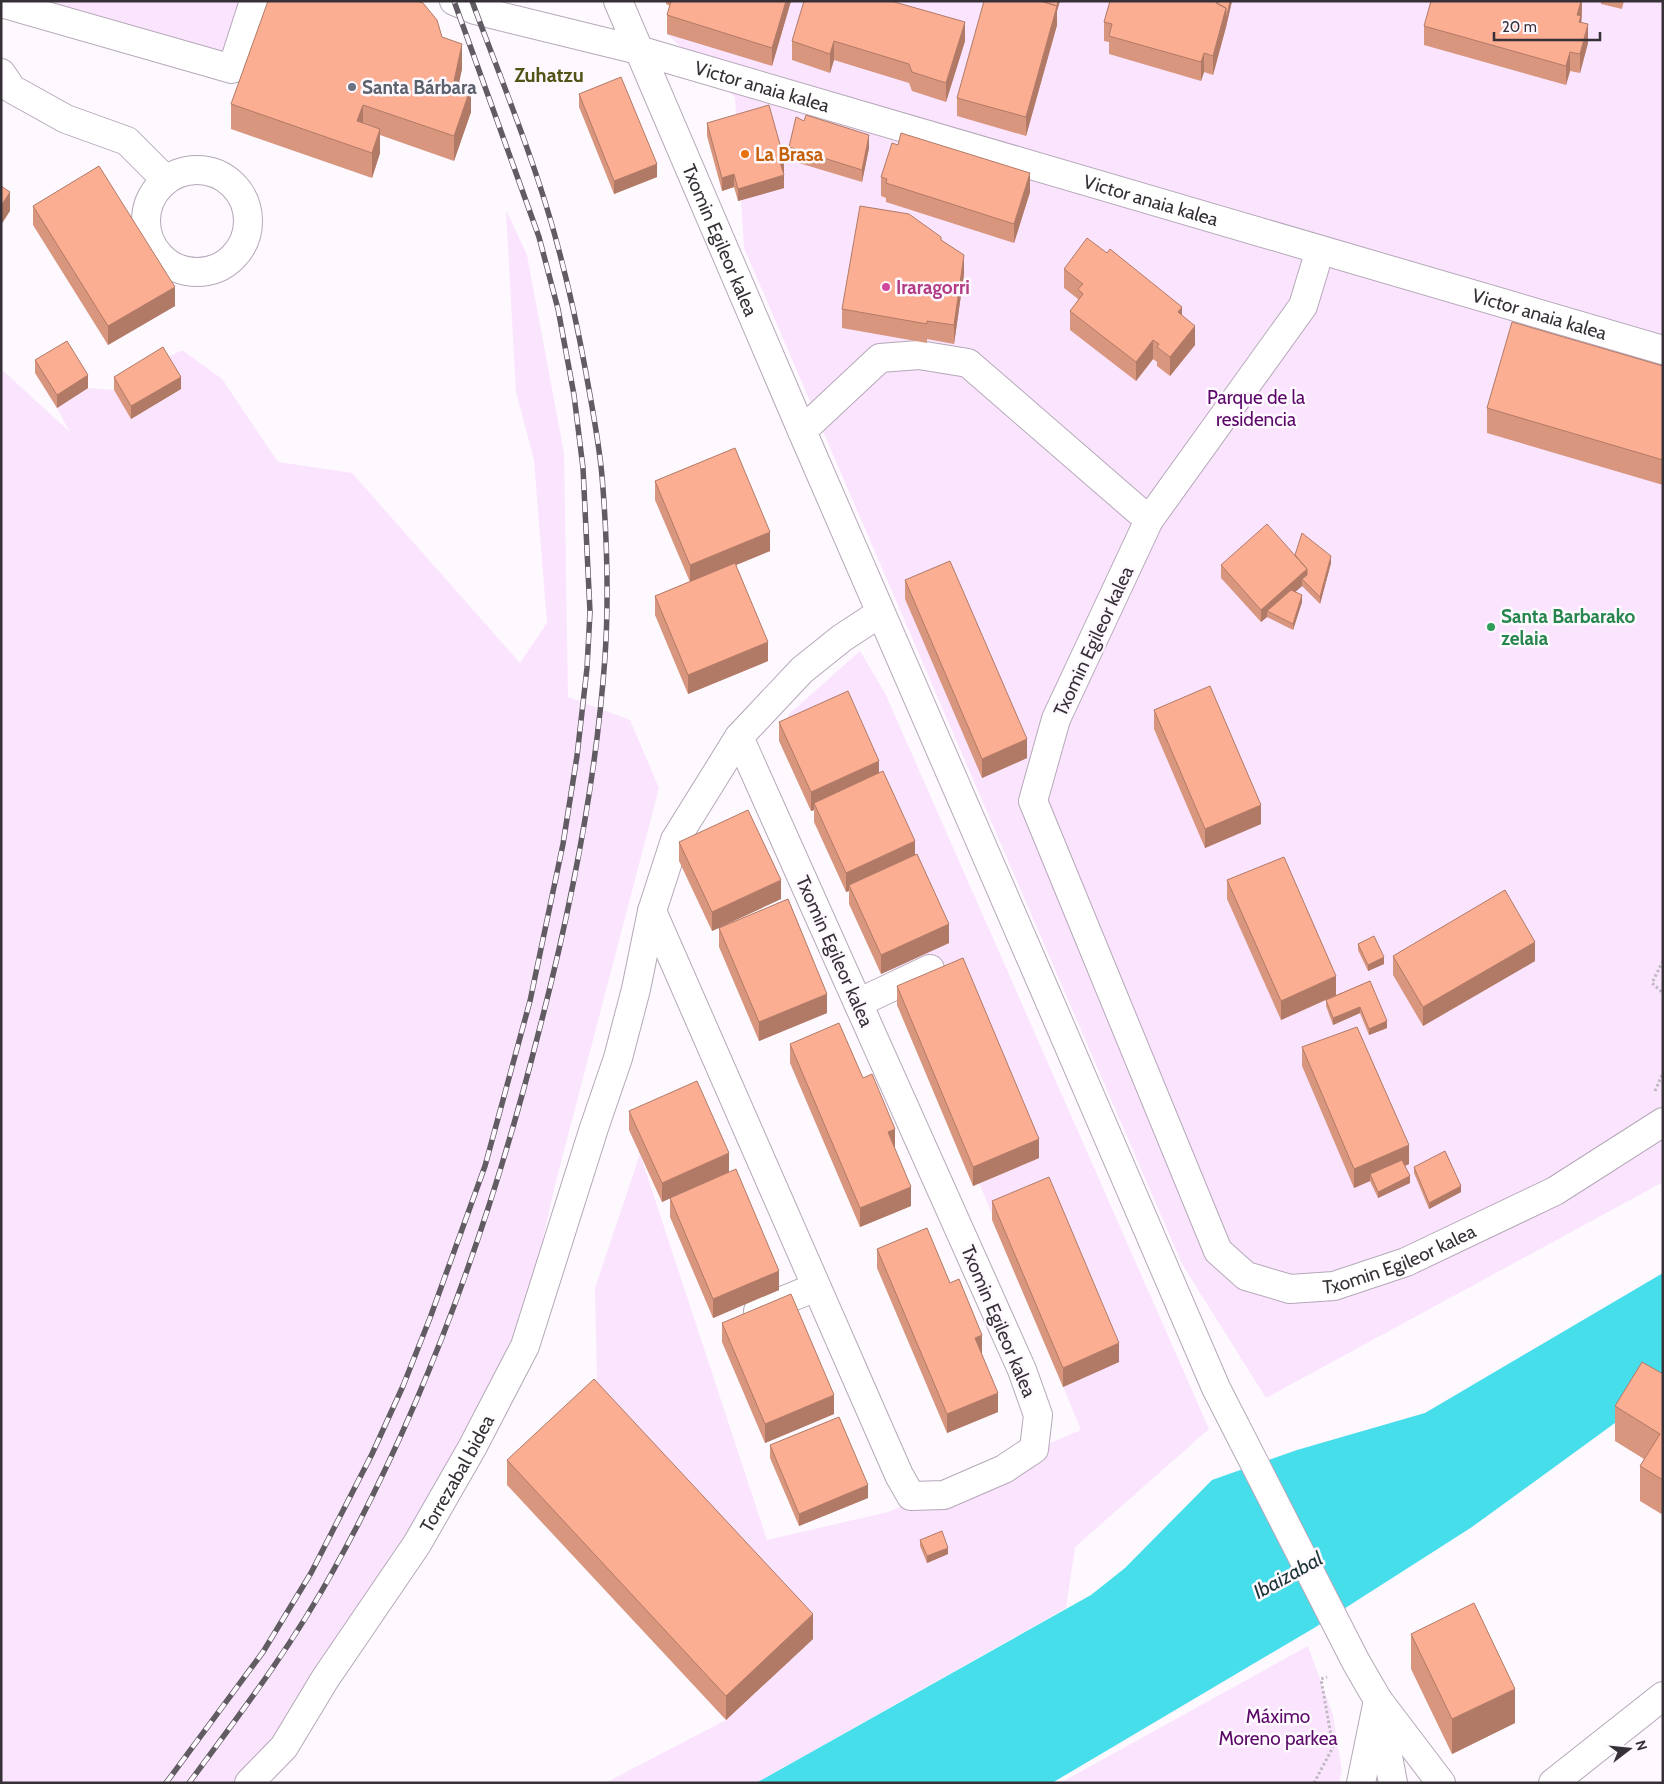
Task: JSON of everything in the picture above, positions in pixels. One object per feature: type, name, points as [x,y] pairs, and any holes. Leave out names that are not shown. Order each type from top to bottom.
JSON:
[{"type":"main road","points":[[1,3],[232,69],[254,1]]},
{"type":"main road","points":[[454,1],[475,10],[638,50]]},
{"type":"main road","name":"Txomin Egileor kalea","points":[[618,1],[880,613],[1216,1388],[1356,1662],[1378,1700]]},
{"type":"main road","name":"Victor anaia kalea","points":[[638,50],[1663,350]]},
{"type":"main road","points":[[1,73],[12,89],[66,119],[127,141],[166,180]]},
{"type":"main road","name":"Txomin Egileor kalea","points":[[1320,250],[1303,306],[1149,520],[1056,719],[1033,801],[1218,1251],[1246,1276],[1290,1289],[1334,1286],[1406,1262],[1555,1191],[1663,1122]]},
{"type":"main road","points":[[802,431],[880,358],[919,354],[968,363],[1149,520]]},
{"type":"main road","points":[[652,911],[675,840],[738,737],[802,670],[842,638],[880,613]]},
{"type":"main road","name":"Txomin Egileor kalea","points":[[652,911],[898,1475],[911,1496],[944,1495],[1004,1469],[1034,1450],[1038,1415],[1022,1370],[738,737]]},
{"type":"main road","name":"Torrezabal bidea","points":[[249,1783],[284,1747],[325,1679],[416,1544],[476,1439],[525,1346],[618,1058],[636,989],[652,911]]},
{"type":"main road","points":[[858,1002],[930,969]]},
{"type":"main road","points":[[740,1318],[816,1287]]},
{"type":"main road","points":[[1553,1783],[1663,1696]]},
{"type":"main road","points":[[1361,1783],[1378,1700]]},
{"type":"main road","points":[[1378,1700],[1393,1783]]},
{"type":"main road","points":[[1378,1700],[1441,1783]]},
{"type":"path","points":[[1663,961],[1652,983],[1663,993]]},
{"type":"green space","points":[[48,1],[243,1],[226,56]]},
{"type":"green space","name":"Parque de la residencia","points":[[677,1],[1663,1],[1663,1182],[1266,1398],[1182,1264],[744,248],[735,97],[667,34]]},
{"type":"green space","points":[[506,210],[527,255],[564,453],[568,697],[630,720],[659,788],[555,1185],[504,1412],[321,1712],[263,1783],[1,1783],[1,369],[70,432],[57,408],[88,388],[114,390],[132,419],[180,390],[163,360],[182,350],[222,379],[278,462],[352,473],[520,663],[547,623],[534,460],[516,392]]},
{"type":"green space","points":[[860,651],[885,693],[1209,1429],[1075,1547],[1066,1608],[756,1783],[605,1783],[726,1720],[813,1639],[597,1384],[595,1288],[640,1154],[767,1540],[888,1512],[1081,1430],[794,734],[788,715]]},
{"type":"green space","name":"Máximo Moreno parkea","points":[[1308,1646],[1333,1715],[1342,1771],[1339,1783],[1060,1783]]},
{"type":"water","name":"Ibaizabal","points":[[1663,1273],[1663,1388],[1472,1527],[1314,1628],[1052,1783],[756,1783],[1091,1595],[1125,1568],[1212,1480],[1297,1450],[1425,1413]]},
{"type":"building","name":"Santa Bárbara","points":[[268,1],[416,1],[423,3],[437,20],[442,37],[462,44],[454,81],[471,87],[454,136],[363,105],[357,121],[380,129],[372,153],[231,104]]},
{"type":"building","points":[[671,1],[786,1],[772,48],[667,15]]},
{"type":"building","points":[[804,1],[891,1],[965,22],[946,83],[912,72],[909,64],[834,41],[830,54],[792,41]]},
{"type":"building","points":[[984,1],[1041,1],[1057,6],[1026,117],[957,98]]},
{"type":"building","points":[[1041,1],[1058,1],[1057,6]]},
{"type":"building","points":[[1110,1],[1217,1],[1216,3],[1226,8],[1213,56],[1204,53],[1201,62],[1109,36],[1112,24],[1104,22]]},
{"type":"building","points":[[1218,1],[1230,1],[1226,20],[1226,8],[1218,4]]},
{"type":"building","points":[[1431,1],[1581,1],[1577,15],[1581,16],[1579,22],[1588,24],[1580,54],[1570,52],[1566,66],[1424,26]]},
{"type":"building","points":[[621,77],[657,164],[614,181],[579,94]]},
{"type":"building","name":"La Brasa","points":[[769,105],[784,159],[780,162],[784,175],[738,189],[734,174],[722,178],[707,123]]},
{"type":"building","points":[[806,115],[869,135],[862,170],[789,147],[796,117],[804,121]]},
{"type":"building","points":[[901,133],[1030,173],[1014,224],[886,183],[887,179],[881,177],[892,143],[898,145]]},
{"type":"building","points":[[99,166],[175,287],[108,326],[33,206]]},
{"type":"building","points":[[1,186],[10,192],[1,206]]},
{"type":"building","points":[[860,206],[909,214],[941,237],[941,240],[964,255],[954,325],[927,321],[927,324],[842,309]]},
{"type":"building","points":[[1087,238],[1107,253],[1110,249],[1182,307],[1178,312],[1195,326],[1170,357],[1157,347],[1159,344],[1153,340],[1136,362],[1070,311],[1083,294],[1078,289],[1083,284],[1064,269]]},
{"type":"building","points":[[1512,322],[1663,366],[1663,460],[1487,408]]},
{"type":"building","points":[[67,341],[88,375],[57,395],[35,360]]},
{"type":"building","points":[[163,347],[181,377],[131,406],[114,377]]},
{"type":"building","points":[[735,448],[770,532],[690,565],[655,481]]},
{"type":"building","points":[[1267,524],[1307,569],[1261,610],[1221,565]]},
{"type":"building","points":[[1302,533],[1331,556],[1320,597],[1302,579],[1307,575],[1307,569],[1295,555]]},
{"type":"building","points":[[950,561],[1027,739],[982,759],[905,580]]},
{"type":"building","points":[[735,563],[768,642],[688,675],[655,596]]},
{"type":"building","points":[[1291,590],[1302,595],[1293,624],[1267,611]]},
{"type":"building","points":[[1210,686],[1261,805],[1205,829],[1154,710]]},
{"type":"building","points":[[848,691],[879,761],[811,792],[779,722]]},
{"type":"building","points":[[883,771],[915,841],[846,873],[814,803]]},
{"type":"building","points":[[748,810],[781,880],[712,912],[679,842]]},
{"type":"building","points":[[917,854],[949,924],[881,955],[849,885]]},
{"type":"building","points":[[1284,857],[1336,976],[1281,1001],[1227,880]]},
{"type":"building","points":[[1505,890],[1535,942],[1423,1007],[1393,956]]},
{"type":"building","points":[[788,899],[827,994],[759,1022],[719,928]]},
{"type":"building","points":[[1374,936],[1384,957],[1368,965],[1358,944]]},
{"type":"building","points":[[963,958],[1039,1139],[973,1167],[897,986]]},
{"type":"building","points":[[1370,981],[1387,1021],[1369,1029],[1360,1007],[1333,1018],[1326,1000]]},
{"type":"building","points":[[839,1023],[863,1078],[872,1074],[895,1129],[888,1132],[911,1187],[860,1208],[790,1044]]},
{"type":"building","points":[[1357,1027],[1409,1145],[1354,1169],[1302,1047]]},
{"type":"building","points":[[697,1081],[729,1153],[662,1183],[629,1111]]},
{"type":"building","points":[[1445,1151],[1461,1186],[1429,1203],[1414,1167]]},
{"type":"building","points":[[1402,1160],[1410,1176],[1378,1192],[1370,1174]]},
{"type":"building","points":[[736,1169],[779,1271],[713,1299],[670,1198]]},
{"type":"building","points":[[1049,1177],[1119,1343],[1063,1368],[992,1201]]},
{"type":"building","points":[[927,1228],[950,1283],[959,1279],[982,1335],[975,1338],[998,1393],[947,1414],[877,1249]]},
{"type":"building","points":[[791,1294],[834,1395],[765,1424],[722,1323]]},
{"type":"building","points":[[1642,1362],[1663,1374],[1663,1480],[1640,1466],[1660,1434],[1615,1406]]},
{"type":"building","points":[[594,1379],[813,1614],[726,1696],[507,1460]]},
{"type":"building","points":[[839,1417],[868,1485],[799,1514],[770,1445]]},
{"type":"building","points":[[942,1531],[948,1548],[927,1556],[920,1540]]},
{"type":"building","points":[[1474,1603],[1515,1689],[1452,1719],[1411,1634]]},
{"type":"railway","points":[[166,1783],[263,1652],[311,1573],[372,1454],[403,1386],[430,1318],[485,1166],[530,1001],[563,844],[577,756],[587,668],[590,612],[583,468],[574,395],[558,309],[539,237],[454,1]]},
{"type":"railway","points":[[189,1783],[265,1679],[317,1599],[367,1507],[427,1375],[478,1239],[521,1101],[562,938],[589,798],[601,704],[607,612],[605,521],[597,437],[576,324],[553,227],[522,135],[472,1]]},
{"type":"place","name":"Santa Bárbara","points":[[352,87]]},
{"type":"place","name":"La Brasa","points":[[745,154]]},
{"type":"place","name":"Iraragorri","points":[[886,287]]},
{"type":"place","name":"Santa Barbarako zelaia","points":[[1491,627]]},
{"type":"district","name":"Zuhatzu","points":[[549,75]]}]
